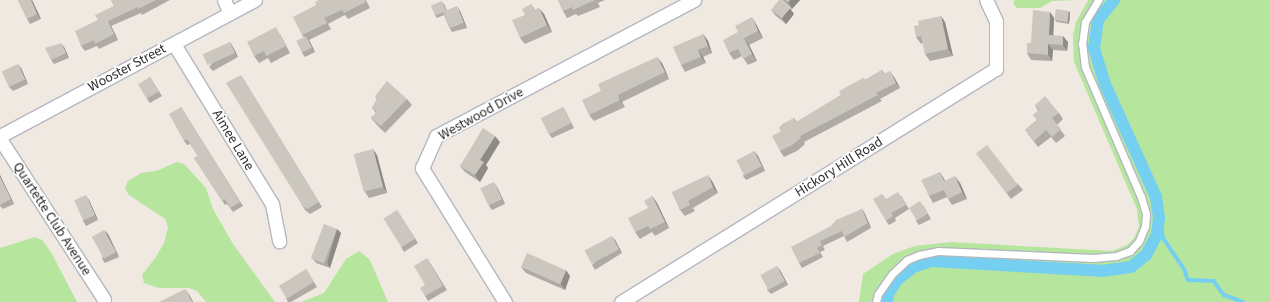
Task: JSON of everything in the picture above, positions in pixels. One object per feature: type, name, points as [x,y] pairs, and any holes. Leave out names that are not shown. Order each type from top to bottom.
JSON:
[{"type":"street","points":[[224,0],[230,13]]},
{"type":"street","name":"Wooster Street","points":[[0,137],[254,0]]},
{"type":"street","name":"Westwood Drive","points":[[505,302],[422,168],[436,136],[694,0]]},
{"type":"street","name":"Hickory Hill Road","points":[[621,302],[996,69],[996,21],[986,0]]},
{"type":"street","name":"Aimee Lane","points":[[174,44],[272,204],[279,242]]},
{"type":"street","name":"Quartette Club Avenue","points":[[0,137],[104,299]]},
{"type":"lane","points":[[876,302],[878,294],[892,274],[907,260],[919,255],[938,251],[1108,257],[1130,251],[1139,241],[1145,226],[1146,214],[1141,197],[1086,68],[1082,44],[1085,22],[1098,0]]},
{"type":"green space","points":[[1015,0],[1077,0],[1052,1],[1040,8],[1017,8],[1013,3]]},
{"type":"green space","points":[[1088,0],[1270,0],[1270,302],[859,302],[863,274],[893,254],[915,246],[951,242],[1112,251],[1127,245],[1134,238],[1139,227],[1137,209],[1074,62],[1073,35],[1076,22]]},
{"type":"green space","points":[[177,162],[184,164],[206,188],[213,209],[233,244],[275,302],[206,302],[197,291],[189,288],[159,288],[144,283],[142,275],[156,257],[164,243],[168,227],[165,219],[129,195],[125,188],[128,181],[141,173],[156,171]]},
{"type":"green space","points":[[35,237],[42,240],[51,252],[77,302],[0,302],[0,248]]},
{"type":"green space","points":[[359,251],[370,260],[388,302],[301,302],[324,293],[346,259]]},
{"type":"building","points":[[18,0],[31,0],[37,14],[27,19]]},
{"type":"building","points":[[111,0],[156,0],[108,21],[114,34],[95,44],[94,40],[81,46],[75,31],[98,20],[95,15],[114,6]]},
{"type":"building","points":[[319,0],[365,0],[366,2],[344,13],[342,10],[324,18],[327,23],[302,35],[293,17],[316,5],[315,2]]},
{"type":"building","points":[[558,0],[595,0],[573,10],[572,7],[563,11]]},
{"type":"building","points":[[779,0],[790,8],[782,18],[771,10]]},
{"type":"building","points":[[442,1],[446,11],[435,16],[431,5]]},
{"type":"building","points":[[531,4],[534,10],[539,8],[547,25],[520,38],[512,20],[525,15],[522,9]]},
{"type":"building","points":[[457,6],[464,23],[450,28],[443,12]]},
{"type":"building","points":[[1056,9],[1069,11],[1067,22],[1054,20]]},
{"type":"building","points":[[1033,10],[1050,12],[1049,35],[1063,36],[1063,45],[1048,44],[1048,55],[1027,53],[1027,43],[1031,43]]},
{"type":"building","points":[[941,16],[948,49],[925,54],[921,36],[916,37],[914,26],[919,25],[918,21]]},
{"type":"building","points":[[752,17],[758,31],[744,38],[752,54],[743,59],[738,49],[729,53],[723,40],[738,32],[735,26]]},
{"type":"building","points":[[276,27],[286,46],[266,56],[264,51],[254,56],[247,42]]},
{"type":"building","points":[[703,34],[708,46],[698,50],[701,57],[681,65],[673,47]]},
{"type":"building","points":[[306,36],[312,48],[302,53],[296,41]]},
{"type":"building","points":[[230,42],[235,53],[207,65],[203,54]]},
{"type":"building","points":[[61,43],[66,53],[51,60],[45,48]]},
{"type":"building","points":[[657,57],[665,72],[618,95],[620,100],[589,115],[582,100],[601,91],[598,84]]},
{"type":"building","points":[[18,64],[25,79],[9,87],[2,72]]},
{"type":"building","points":[[882,70],[884,74],[890,71],[896,83],[876,93],[878,95],[800,136],[801,138],[792,145],[780,151],[772,136],[781,131],[779,128],[782,124],[794,118],[796,122],[841,95],[839,91],[863,78],[865,80]]},
{"type":"building","points":[[241,75],[319,202],[307,209],[302,205],[226,83]]},
{"type":"building","points":[[150,77],[159,92],[147,99],[138,84]]},
{"type":"building","points":[[387,81],[407,99],[381,126],[371,118],[377,112],[372,108],[378,98],[375,96]]},
{"type":"building","points":[[1045,96],[1059,113],[1052,118],[1061,129],[1052,137],[1046,130],[1034,141],[1025,130],[1037,120],[1033,115],[1039,110],[1035,105]]},
{"type":"building","points":[[181,107],[240,202],[230,208],[225,199],[222,201],[194,158],[198,156],[187,139],[184,141],[169,114]]},
{"type":"building","points":[[563,107],[571,123],[549,134],[541,118]]},
{"type":"building","points":[[483,128],[495,136],[480,160],[484,162],[475,175],[460,166]]},
{"type":"building","points":[[987,145],[1018,184],[1007,193],[976,154]]},
{"type":"building","points":[[373,149],[383,187],[364,192],[354,154]]},
{"type":"building","points":[[754,151],[762,166],[744,175],[736,160]]},
{"type":"building","points":[[940,172],[944,181],[955,176],[962,192],[948,199],[944,190],[929,196],[921,180]]},
{"type":"building","points":[[708,175],[713,187],[688,201],[690,205],[680,210],[672,192]]},
{"type":"building","points":[[0,177],[11,199],[0,205]]},
{"type":"building","points":[[494,182],[502,199],[488,206],[480,188]]},
{"type":"building","points":[[898,192],[906,205],[891,213],[893,216],[886,221],[873,199],[882,194],[886,199]]},
{"type":"building","points":[[86,195],[95,215],[83,220],[74,200]]},
{"type":"building","points":[[652,196],[665,222],[650,229],[648,226],[635,232],[628,218],[648,208],[644,201]]},
{"type":"building","points":[[920,201],[928,214],[917,221],[909,208]]},
{"type":"building","points":[[862,209],[868,223],[844,237],[842,231],[820,241],[822,245],[817,248],[820,253],[799,263],[791,247],[831,226],[836,220]]},
{"type":"building","points":[[397,210],[415,239],[401,247],[383,218]]},
{"type":"building","points":[[324,224],[337,229],[324,264],[311,259]]},
{"type":"building","points":[[104,230],[116,252],[104,259],[92,237]]},
{"type":"building","points":[[612,236],[619,249],[592,264],[585,251]]},
{"type":"building","points":[[527,253],[566,270],[560,284],[521,267]]},
{"type":"building","points":[[427,258],[443,286],[425,296],[420,288],[425,285],[414,266]]},
{"type":"building","points":[[777,266],[785,281],[768,290],[760,275]]},
{"type":"building","points":[[306,269],[314,282],[287,299],[279,286]]},
{"type":"building","points":[[185,289],[192,302],[159,302]]},
{"type":"waterway","points":[[887,302],[888,294],[897,280],[913,267],[931,261],[1102,271],[1131,267],[1146,255],[1157,234],[1159,218],[1156,197],[1105,84],[1094,48],[1098,20],[1114,0]]},
{"type":"waterway","points":[[1159,218],[1164,239],[1185,270],[1188,280],[1214,281],[1224,295],[1243,302]]}]
